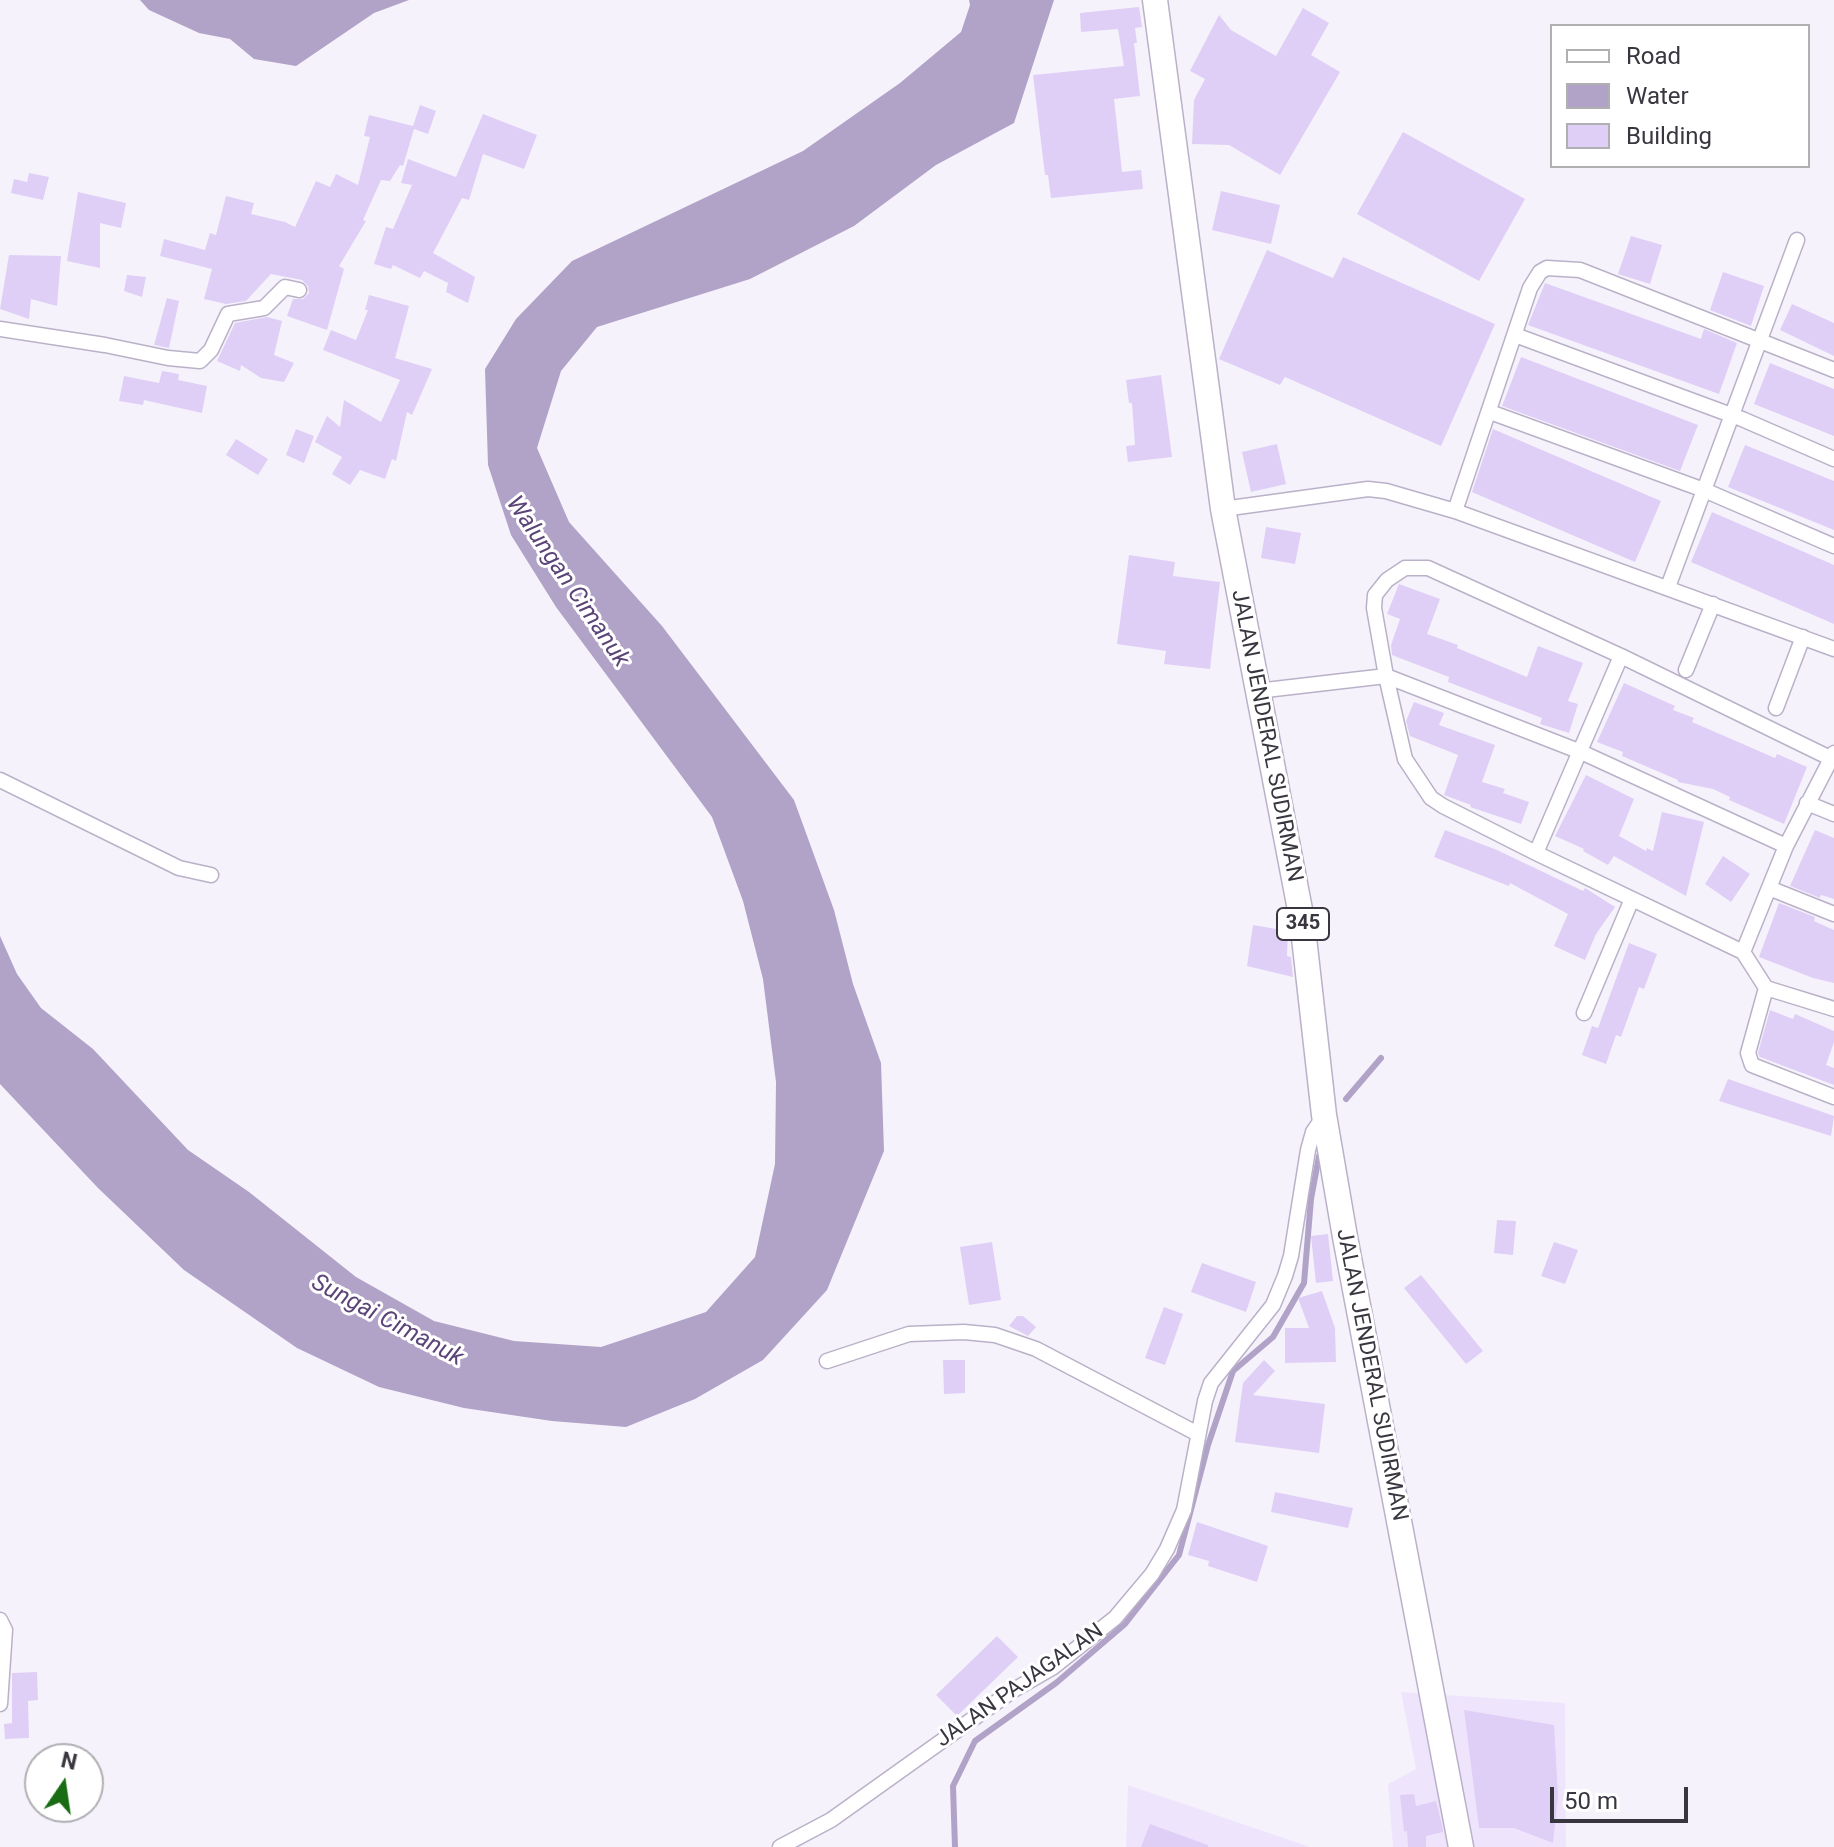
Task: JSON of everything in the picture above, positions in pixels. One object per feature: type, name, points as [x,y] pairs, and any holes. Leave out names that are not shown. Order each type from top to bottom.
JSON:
[{"type":"main road","name":"JALAN JENDERAL SUDIRMAN","points":[[1161,3],[1223,509],[1302,920],[1324,1115],[1461,1847]]},
{"type":"street","points":[[1668,587],[1797,240]]},
{"type":"street","points":[[1455,511],[1533,281],[1540,272],[1554,267],[1580,270],[1834,370]]},
{"type":"street","points":[[0,329],[200,361],[211,350],[228,314],[264,308],[285,287],[299,290]]},
{"type":"street","points":[[1515,335],[1733,416],[1834,459]]},
{"type":"street","points":[[1490,412],[1704,490],[1834,546]]},
{"type":"street","points":[[1223,509],[1368,489],[1404,495],[1834,649]]},
{"type":"street","points":[[1743,952],[1786,846],[1832,755],[1435,571],[1405,568],[1387,580],[1375,595],[1374,608],[1386,676],[1405,759],[1431,798],[1536,853],[1743,952],[1766,988],[1834,1009]]},
{"type":"street","points":[[1686,670],[1713,604]]},
{"type":"street","points":[[1776,708],[1803,637]]},
{"type":"street","points":[[1536,853],[1621,656]]},
{"type":"street","points":[[1257,691],[1386,676],[1581,752],[1786,846]]},
{"type":"street","points":[[0,780],[179,868],[211,875]]},
{"type":"street","points":[[1807,803],[1834,814]]},
{"type":"street","points":[[1769,888],[1834,914]]},
{"type":"street","points":[[1584,1013],[1632,899]]},
{"type":"street","points":[[1766,988],[1748,1053],[1752,1065],[1834,1097]]},
{"type":"street","name":"JALAN PAJAGALAN","points":[[780,1847],[831,1820],[999,1700],[1052,1668],[1115,1618],[1152,1574],[1184,1510],[1211,1383],[1273,1305],[1285,1276],[1308,1150],[1313,1132],[1324,1115]]},
{"type":"street","points":[[827,1361],[909,1334],[964,1332],[995,1335],[1036,1349],[1198,1434]]},
{"type":"street","points":[[0,1620],[5,1630],[0,1704]]},
{"type":"shaded area","points":[[1401,1692],[1565,1703],[1566,1847],[1393,1847],[1388,1784],[1416,1769]]},
{"type":"shaded area","points":[[1128,1785],[1310,1847],[1126,1847]]},
{"type":"water","points":[[140,0],[409,0],[374,13],[296,66],[254,59],[230,39],[199,33],[149,10]]},
{"type":"water","points":[[969,0],[1054,0],[1014,123],[936,165],[854,226],[750,279],[597,327],[561,371],[537,448],[569,522],[662,626],[794,800],[834,910],[853,984],[881,1063],[884,1151],[827,1290],[763,1360],[695,1399],[626,1427],[552,1421],[464,1408],[379,1387],[297,1348],[184,1270],[98,1188],[0,1084],[0,936],[17,974],[41,1008],[93,1049],[188,1150],[249,1192],[356,1277],[434,1321],[514,1341],[601,1347],[706,1312],[755,1257],[775,1164],[776,1082],[763,979],[743,901],[712,817],[556,607],[511,535],[488,465],[485,369],[516,319],[572,261],[803,151],[900,83],[961,32]]},
{"type":"building","points":[[1139,7],[1142,27],[1135,28],[1137,43],[1134,43],[1140,96],[1114,99],[1122,172],[1141,170],[1143,189],[1051,198],[1048,175],[1045,175],[1033,75],[1124,66],[1118,29],[1081,32],[1080,13]]},
{"type":"building","points":[[1303,8],[1329,23],[1311,55],[1340,72],[1280,175],[1229,145],[1192,144],[1194,100],[1205,79],[1190,71],[1219,15],[1231,30],[1276,56]]},
{"type":"building","points":[[420,105],[436,111],[428,134],[414,129],[403,166],[400,165],[390,181],[381,180],[363,220],[366,221],[339,266],[344,269],[327,330],[287,316],[293,299],[303,299],[309,293],[308,286],[302,280],[271,274],[246,301],[226,304],[204,299],[212,269],[160,256],[164,239],[205,250],[210,233],[216,235],[226,196],[254,203],[251,214],[295,227],[316,181],[330,187],[336,174],[358,185],[370,137],[364,136],[369,115],[413,126]]},
{"type":"building","points":[[483,114],[537,135],[524,169],[483,154],[469,200],[462,198],[433,253],[475,277],[468,303],[446,292],[448,283],[424,271],[420,278],[393,265],[391,269],[374,264],[386,227],[393,229],[412,185],[401,183],[408,159],[456,177]]},
{"type":"building","points":[[1403,132],[1525,199],[1479,281],[1357,214]]},
{"type":"building","points":[[29,173],[49,177],[43,200],[11,193],[14,179],[27,182]]},
{"type":"building","points":[[1221,191],[1280,205],[1271,244],[1212,230]]},
{"type":"building","points":[[78,192],[126,203],[121,228],[100,223],[100,268],[67,261]]},
{"type":"building","points":[[1631,236],[1662,245],[1650,284],[1618,274]]},
{"type":"building","points":[[1267,250],[1333,278],[1343,257],[1495,324],[1441,446],[1285,377],[1280,385],[1219,359]]},
{"type":"building","points":[[9,255],[61,256],[57,306],[31,299],[29,319],[0,309]]},
{"type":"building","points":[[1723,272],[1764,286],[1751,326],[1710,310]]},
{"type":"building","points":[[127,275],[146,277],[142,297],[124,291]]},
{"type":"building","points":[[1545,283],[1701,339],[1704,329],[1737,343],[1719,394],[1528,325]]},
{"type":"building","points":[[369,295],[409,306],[395,358],[432,369],[412,415],[407,412],[396,461],[392,459],[385,479],[360,470],[350,485],[332,474],[342,457],[315,442],[327,416],[340,427],[344,400],[381,422],[400,380],[323,350],[331,330],[356,340],[368,310],[365,310]]},
{"type":"building","points":[[167,298],[179,301],[169,348],[154,345]]},
{"type":"building","points":[[1792,304],[1834,323],[1834,356],[1780,330]]},
{"type":"building","points":[[267,317],[282,321],[274,355],[294,363],[284,382],[261,378],[241,365],[240,371],[217,361],[235,323]]},
{"type":"building","points":[[1521,357],[1698,425],[1680,471],[1502,406]]},
{"type":"building","points":[[1770,363],[1834,389],[1834,436],[1754,404]]},
{"type":"building","points":[[162,371],[179,374],[178,380],[207,386],[202,413],[144,400],[143,405],[119,401],[124,376],[159,383]]},
{"type":"building","points":[[1161,375],[1172,457],[1128,462],[1126,446],[1135,445],[1132,403],[1129,403],[1126,380]]},
{"type":"building","points":[[296,429],[314,436],[304,463],[286,455]]},
{"type":"building","points":[[1493,429],[1661,501],[1635,562],[1472,492]]},
{"type":"building","points":[[236,439],[268,459],[258,475],[226,455]]},
{"type":"building","points":[[1277,444],[1286,484],[1251,492],[1242,452]]},
{"type":"building","points":[[1745,445],[1834,481],[1834,530],[1728,487]]},
{"type":"building","points":[[1712,512],[1834,565],[1834,624],[1691,562]]},
{"type":"building","points":[[1266,527],[1301,533],[1295,564],[1261,558]]},
{"type":"building","points":[[1129,555],[1175,562],[1173,576],[1220,582],[1210,669],[1164,664],[1166,651],[1117,644]]},
{"type":"building","points":[[1399,584],[1440,599],[1427,634],[1458,645],[1457,648],[1527,677],[1538,646],[1583,663],[1568,701],[1578,704],[1569,733],[1540,724],[1542,718],[1448,682],[1449,677],[1392,655],[1391,645],[1400,619],[1387,614]]},
{"type":"building","points":[[1624,683],[1675,706],[1673,710],[1694,718],[1692,722],[1775,758],[1777,754],[1807,767],[1784,824],[1729,800],[1730,797],[1713,789],[1678,782],[1622,756],[1623,752],[1597,742]]},
{"type":"building","points":[[1414,702],[1444,713],[1439,725],[1495,745],[1482,782],[1505,789],[1503,793],[1529,802],[1521,824],[1444,795],[1458,755],[1410,736],[1406,721]]},
{"type":"building","points":[[1586,775],[1634,799],[1619,836],[1646,851],[1647,848],[1653,851],[1662,812],[1704,822],[1686,896],[1614,856],[1608,865],[1584,849],[1555,836]]},
{"type":"building","points":[[1445,830],[1497,850],[1583,891],[1585,888],[1615,907],[1596,934],[1585,960],[1554,946],[1568,914],[1510,883],[1509,886],[1434,857]]},
{"type":"building","points":[[1815,830],[1834,838],[1834,899],[1821,895],[1820,898],[1790,886]]},
{"type":"building","points":[[1723,856],[1750,874],[1731,902],[1705,884]]},
{"type":"building","points":[[1779,903],[1815,917],[1814,921],[1834,930],[1834,983],[1759,957]]},
{"type":"building","points":[[1253,925],[1288,931],[1287,956],[1291,957],[1293,977],[1247,966]]},
{"type":"building","points":[[1629,943],[1657,954],[1644,989],[1639,987],[1621,1037],[1616,1035],[1606,1064],[1582,1055],[1592,1026],[1598,1028]]},
{"type":"building","points":[[1770,1010],[1793,1019],[1795,1014],[1834,1031],[1834,1042],[1826,1065],[1834,1068],[1834,1085],[1760,1057],[1758,1053]]},
{"type":"building","points":[[1728,1079],[1834,1116],[1831,1136],[1719,1101]]},
{"type":"building","points":[[1497,1220],[1516,1221],[1513,1255],[1494,1253]]},
{"type":"building","points":[[1328,1234],[1333,1281],[1316,1283],[1311,1236]]},
{"type":"building","points":[[992,1242],[1001,1300],[969,1305],[960,1247]]},
{"type":"building","points":[[1554,1242],[1578,1250],[1565,1284],[1541,1276]]},
{"type":"building","points":[[1202,1263],[1256,1282],[1246,1312],[1191,1292]]},
{"type":"building","points":[[1421,1275],[1483,1351],[1466,1364],[1404,1288]]},
{"type":"building","points":[[1322,1291],[1335,1328],[1336,1362],[1285,1363],[1285,1328],[1309,1328],[1298,1298]]},
{"type":"building","points":[[1164,1307],[1183,1314],[1165,1365],[1145,1358]]},
{"type":"building","points":[[1017,1316],[1023,1316],[1036,1327],[1028,1336],[1009,1326]]},
{"type":"building","points":[[943,1360],[965,1360],[965,1393],[944,1394]]},
{"type":"building","points":[[1264,1360],[1275,1371],[1253,1395],[1325,1404],[1319,1453],[1235,1442],[1243,1383]]},
{"type":"building","points":[[1275,1492],[1353,1508],[1348,1528],[1271,1512]]},
{"type":"building","points":[[1197,1522],[1268,1546],[1257,1582],[1208,1566],[1209,1561],[1188,1555]]},
{"type":"building","points":[[997,1636],[1018,1657],[957,1716],[936,1695]]},
{"type":"building","points":[[37,1672],[38,1700],[28,1701],[29,1738],[5,1739],[4,1724],[12,1723],[12,1673]]},
{"type":"building","points":[[1464,1710],[1554,1725],[1558,1796],[1553,1843],[1514,1828],[1479,1828]]},
{"type":"building","points":[[1414,1794],[1416,1806],[1436,1801],[1442,1825],[1443,1832],[1426,1836],[1426,1847],[1408,1847],[1407,1831],[1404,1832],[1400,1795]]},
{"type":"building","points":[[1150,1824],[1208,1845],[1208,1847],[1141,1847]]},
{"type":"waterway","points":[[1346,1099],[1381,1058]]},
{"type":"waterway","points":[[955,1847],[953,1786],[975,1741],[1056,1683],[1125,1624],[1179,1555],[1208,1445],[1233,1371],[1273,1337],[1304,1283],[1311,1199],[1319,1156]]},
{"type":"water label","name":"Walungan Cimanuk","points":[[567,582]]},
{"type":"water label","name":"Sungai Cimanuk","points":[[387,1321]]}]
